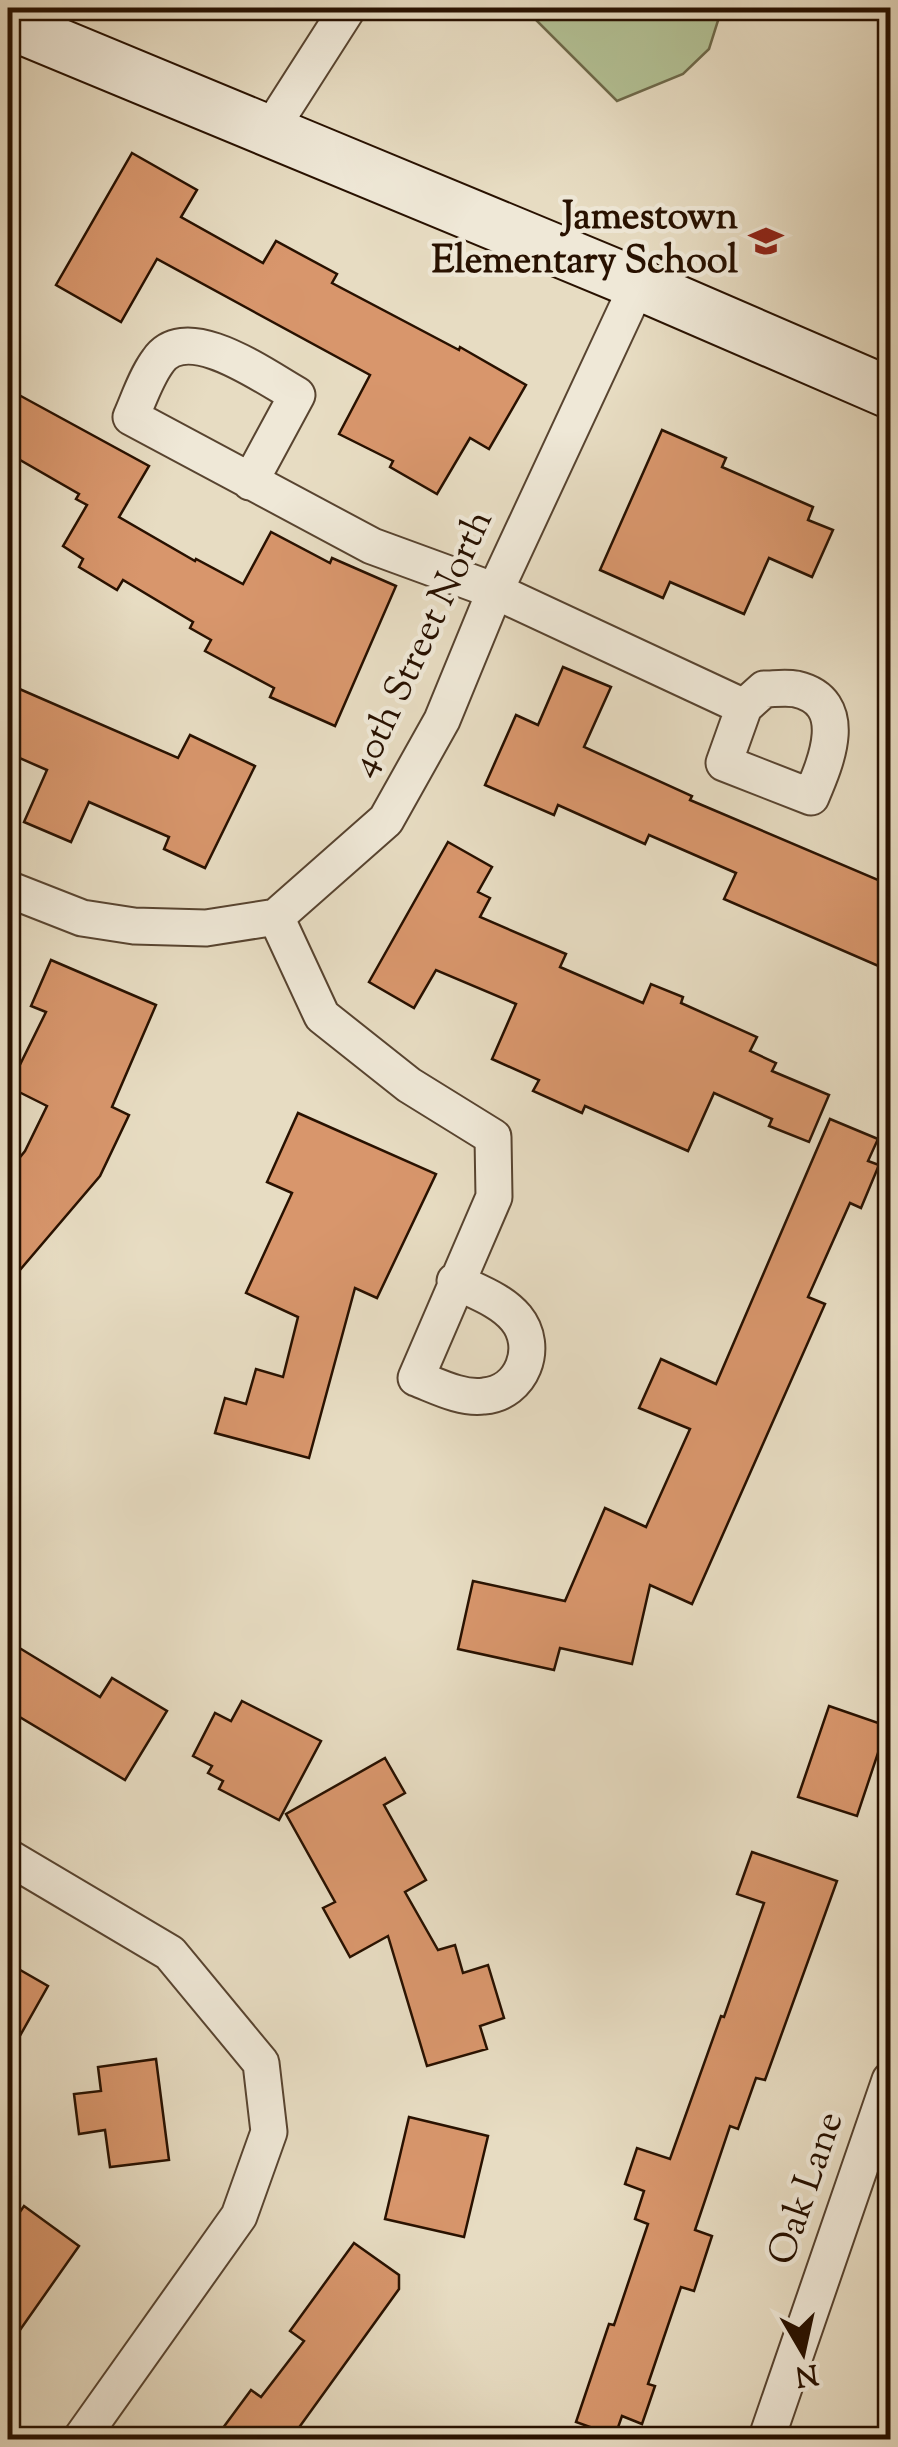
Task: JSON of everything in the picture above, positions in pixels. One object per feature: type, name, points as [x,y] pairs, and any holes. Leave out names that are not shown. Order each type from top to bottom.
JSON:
[{"type":"street","points":[[270,130],[348,8]]},
{"type":"street","points":[[8,24],[638,284],[890,394]]},
{"type":"street","name":"40th Street North","points":[[276,917],[386,820],[442,720],[494,591],[638,284]]},
{"type":"street","points":[[250,482],[297,394],[199,344],[176,346],[159,358],[130,418],[250,482],[372,546],[494,591],[744,708]]},
{"type":"street","points":[[8,890],[82,918],[134,926],[206,928],[276,917],[322,1016],[409,1084],[493,1137],[494,1197],[456,1282]]},
{"type":"street","points":[[8,1857],[170,1953],[261,2063],[269,2132],[239,2216],[80,2440]]},
{"type":"street","name":"Oak Lane","points":[[766,2440],[890,2080]]},
{"type":"green space","points":[[524,8],[722,8],[709,49],[683,74],[617,101]]},
{"type":"building","points":[[132,153],[197,190],[181,217],[263,263],[276,241],[337,274],[332,283],[526,385],[489,449],[470,438],[437,494],[390,467],[393,461],[339,434],[370,375],[157,259],[121,322],[56,285]]},
{"type":"building","points":[[8,389],[149,466],[119,517],[195,561],[243,584],[271,532],[330,563],[332,558],[396,586],[335,726],[270,697],[274,688],[205,651],[211,640],[190,628],[193,622],[123,580],[117,590],[79,567],[83,559],[63,546],[87,505],[76,499],[79,494],[8,453]]},
{"type":"building","points":[[662,430],[726,458],[722,467],[813,507],[808,520],[833,530],[812,577],[769,558],[744,614],[670,582],[663,598],[600,570]]},
{"type":"building","points":[[563,667],[611,687],[584,747],[692,796],[690,800],[890,885],[890,971],[724,899],[736,873],[649,835],[645,844],[558,805],[554,815],[485,785],[516,715],[538,725]]},
{"type":"building","points":[[8,684],[178,758],[190,735],[255,766],[205,868],[164,849],[169,837],[89,802],[71,842],[24,822],[47,770],[8,753]]},
{"type":"building","points":[[448,842],[492,867],[478,892],[490,898],[480,917],[566,954],[560,967],[643,1003],[651,984],[683,997],[681,1003],[757,1037],[750,1051],[776,1063],[772,1071],[829,1095],[809,1142],[769,1126],[772,1119],[714,1093],[688,1151],[585,1106],[582,1113],[533,1091],[539,1080],[492,1059],[516,1004],[436,970],[414,1008],[369,982]]},
{"type":"building","points":[[51,960],[156,1005],[112,1107],[129,1115],[100,1176],[8,1284],[8,1172],[25,1151],[47,1106],[9,1087],[46,1012],[31,1006]]},
{"type":"building","points":[[298,1113],[436,1174],[377,1298],[355,1288],[309,1458],[215,1433],[225,1398],[246,1404],[256,1369],[283,1377],[298,1317],[246,1293],[292,1193],[267,1182]]},
{"type":"building","points":[[830,1119],[878,1139],[868,1161],[879,1165],[861,1208],[850,1203],[808,1297],[825,1304],[692,1604],[650,1585],[632,1664],[560,1648],[554,1670],[458,1649],[473,1581],[565,1601],[605,1508],[646,1527],[690,1429],[639,1408],[661,1359],[716,1384]]},
{"type":"building","points":[[8,1641],[100,1697],[112,1678],[167,1711],[125,1780],[8,1710]]},
{"type":"building","points":[[242,1701],[321,1741],[279,1820],[219,1789],[223,1781],[208,1773],[212,1766],[193,1756],[215,1713],[231,1721]]},
{"type":"building","points":[[829,1706],[887,1726],[857,1816],[798,1797]]},
{"type":"building","points":[[385,1758],[405,1793],[384,1805],[426,1880],[405,1892],[438,1950],[455,1945],[463,1973],[488,1965],[504,2018],[480,2026],[487,2049],[427,2066],[388,1936],[350,1957],[323,1908],[335,1902],[286,1814]]},
{"type":"building","points":[[752,1852],[837,1881],[765,2080],[756,2078],[738,2129],[730,2126],[695,2230],[712,2236],[694,2291],[681,2287],[648,2384],[655,2386],[642,2424],[622,2416],[615,2436],[576,2422],[648,2224],[635,2219],[644,2191],[625,2184],[637,2148],[670,2159],[764,1903],[737,1894]]},
{"type":"building","points":[[8,1963],[48,1986],[8,2057]]},
{"type":"building","points":[[156,2059],[169,2160],[110,2167],[105,2130],[79,2134],[74,2094],[101,2091],[98,2067]]},
{"type":"building","points":[[409,2117],[488,2136],[464,2237],[385,2219]]},
{"type":"building","points":[[24,2206],[79,2246],[8,2347],[8,2229]]},
{"type":"building","points":[[354,2243],[399,2275],[399,2289],[290,2440],[214,2440],[251,2390],[261,2397],[304,2341],[290,2331]]},
{"type":"place","name":"Jamestown Elementary School","points":[[766,241]]}]
